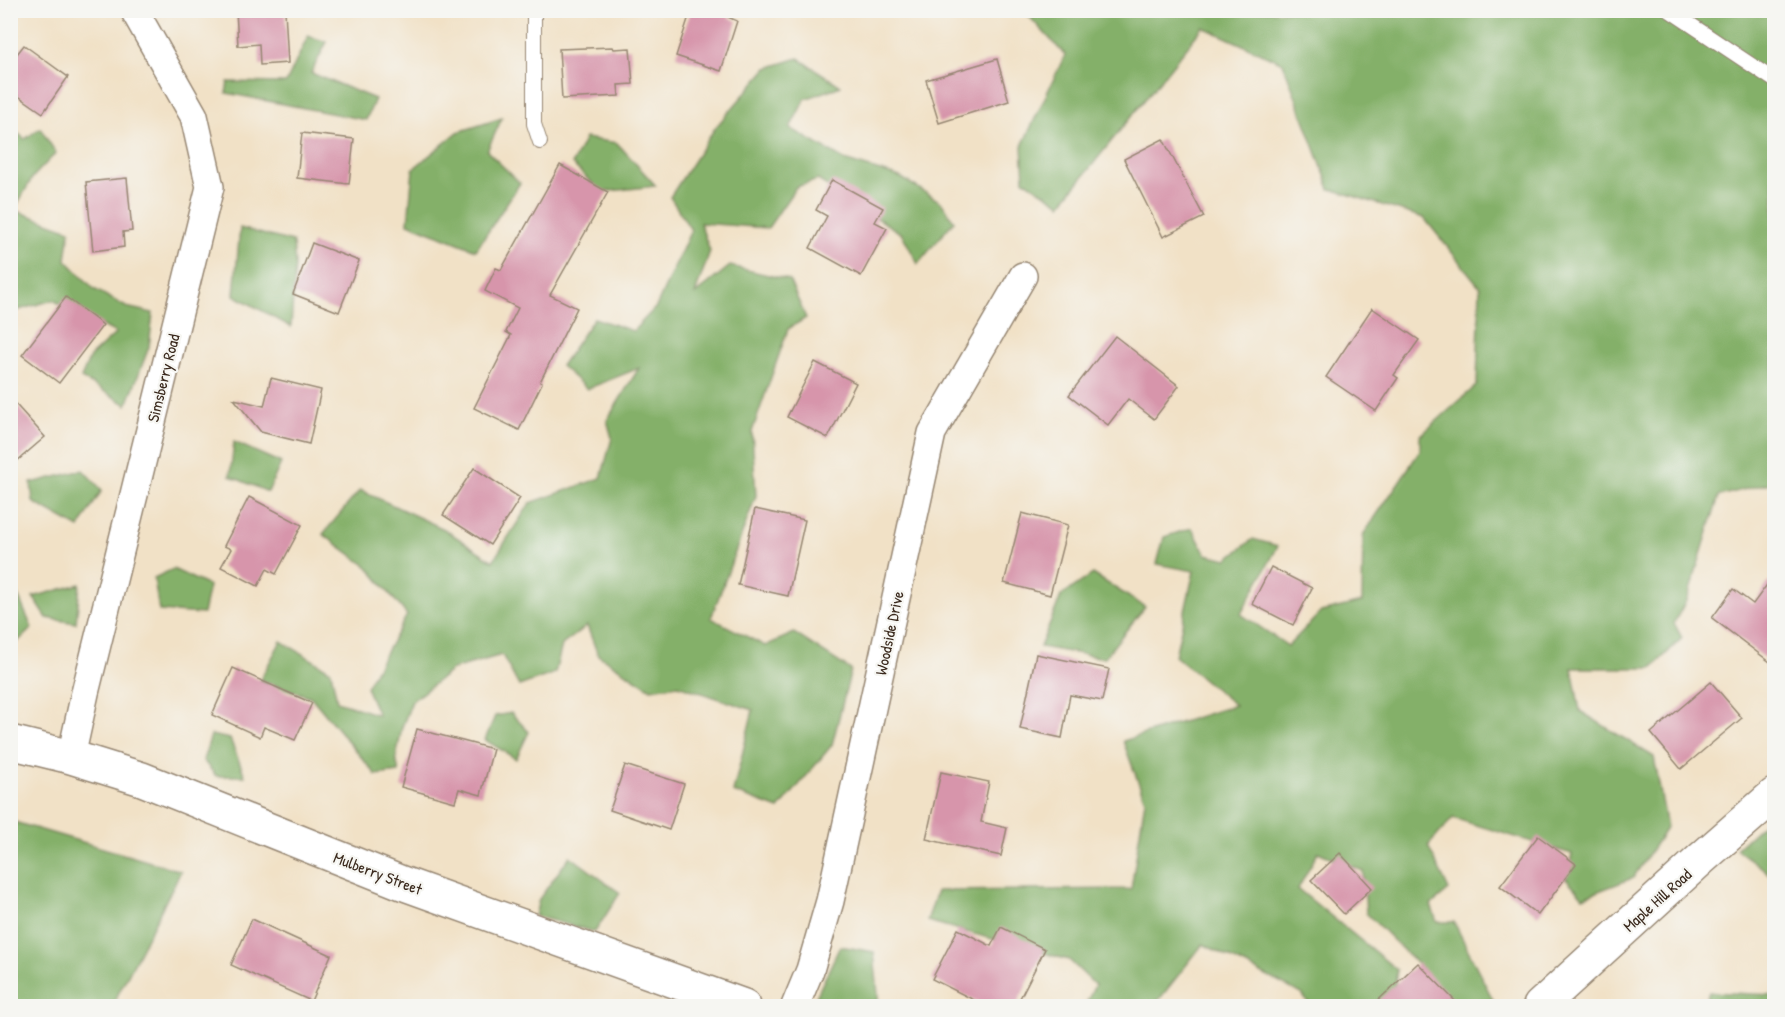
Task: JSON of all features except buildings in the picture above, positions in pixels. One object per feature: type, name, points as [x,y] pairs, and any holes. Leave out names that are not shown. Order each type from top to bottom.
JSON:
[{"type":"street","name":"Simsberry Road","points":[[71,757],[210,187],[194,116],[134,10]]},
{"type":"street","name":"Woodside Drive","points":[[795,1006],[810,970],[830,901],[932,433],[1023,276]]},
{"type":"street","name":"Mulberry Street","points":[[10,742],[71,757],[142,780],[402,883],[744,1006]]},
{"type":"street","name":"Maple Hill Road","points":[[1540,1006],[1774,795]]},
{"type":"lane","points":[[534,10],[534,124],[540,142]]},
{"type":"lane","points":[[1669,10],[1774,80]]},
{"type":"green space","points":[[1024,11],[1774,11],[1774,482],[1719,496],[1688,597],[1674,623],[1682,638],[1652,668],[1572,668],[1580,711],[1654,757],[1667,827],[1633,878],[1583,897],[1566,878],[1572,854],[1453,818],[1428,846],[1449,890],[1431,905],[1437,922],[1454,922],[1496,1006],[1459,1006],[1366,913],[1363,871],[1318,852],[1298,889],[1397,970],[1391,1006],[1310,1006],[1302,994],[1203,944],[1154,1006],[1085,1006],[1095,985],[1069,960],[927,921],[937,891],[1131,889],[1145,800],[1123,741],[1235,705],[1175,656],[1194,571],[1157,564],[1164,537],[1192,528],[1206,554],[1227,559],[1253,539],[1278,546],[1241,614],[1288,646],[1321,612],[1362,602],[1363,535],[1420,451],[1420,436],[1477,385],[1480,287],[1424,218],[1330,189],[1283,63],[1203,27],[1061,204],[1024,180],[1022,146],[1065,55]]},
{"type":"green space","points":[[308,36],[327,42],[311,73],[375,99],[366,120],[226,93],[228,82],[286,83]]},
{"type":"green space","points":[[798,58],[841,86],[805,99],[790,128],[844,160],[900,177],[941,202],[954,221],[918,264],[902,234],[818,180],[796,187],[768,228],[700,223],[710,251],[695,294],[730,266],[789,280],[806,318],[788,329],[752,432],[756,496],[711,618],[765,646],[794,633],[851,670],[832,745],[779,809],[733,792],[753,710],[678,685],[651,689],[598,655],[587,626],[562,645],[555,673],[519,686],[502,655],[453,669],[412,701],[402,727],[396,758],[399,772],[376,775],[311,697],[260,680],[281,641],[331,671],[337,701],[378,715],[366,687],[407,615],[368,567],[323,534],[360,490],[444,529],[493,561],[530,503],[601,478],[612,438],[607,420],[639,368],[587,389],[561,366],[594,318],[633,331],[656,307],[691,230],[670,197],[715,128],[767,68]]},
{"type":"green space","points":[[502,118],[487,151],[520,183],[476,250],[408,223],[413,169],[458,132]]},
{"type":"green space","points":[[11,128],[25,139],[40,128],[56,153],[33,177],[14,210],[70,230],[66,260],[94,289],[126,307],[153,313],[149,347],[127,405],[81,378],[90,357],[116,333],[53,300],[15,311],[11,316]]},
{"type":"green space","points":[[585,138],[617,143],[656,186],[602,192],[572,164]]},
{"type":"green space","points":[[240,228],[293,242],[295,265],[291,327],[234,295]]},
{"type":"green space","points":[[234,442],[281,463],[268,492],[230,476]]},
{"type":"green space","points":[[83,470],[102,490],[79,528],[33,502],[31,483]]},
{"type":"green space","points":[[173,569],[209,586],[203,614],[159,611],[154,578]]},
{"type":"green space","points":[[1093,574],[1145,607],[1104,658],[1040,647],[1061,596]]},
{"type":"green space","points":[[10,577],[32,628],[11,648],[10,648]]},
{"type":"green space","points":[[80,584],[76,623],[47,618],[33,597]]},
{"type":"green space","points":[[511,713],[529,732],[516,759],[485,740],[495,716]]},
{"type":"green space","points":[[211,735],[230,739],[245,776],[216,776],[203,760]]},
{"type":"green space","points":[[1774,814],[1774,881],[1765,870],[1736,849]]},
{"type":"green space","points":[[11,821],[181,871],[112,1006],[11,1006]]},
{"type":"green space","points":[[570,856],[620,893],[595,932],[535,916],[539,899]]},
{"type":"green space","points":[[840,946],[874,952],[879,1006],[825,1006],[816,997]]},
{"type":"green space","points":[[1709,992],[1774,995],[1774,1006],[1703,1006]]}]
